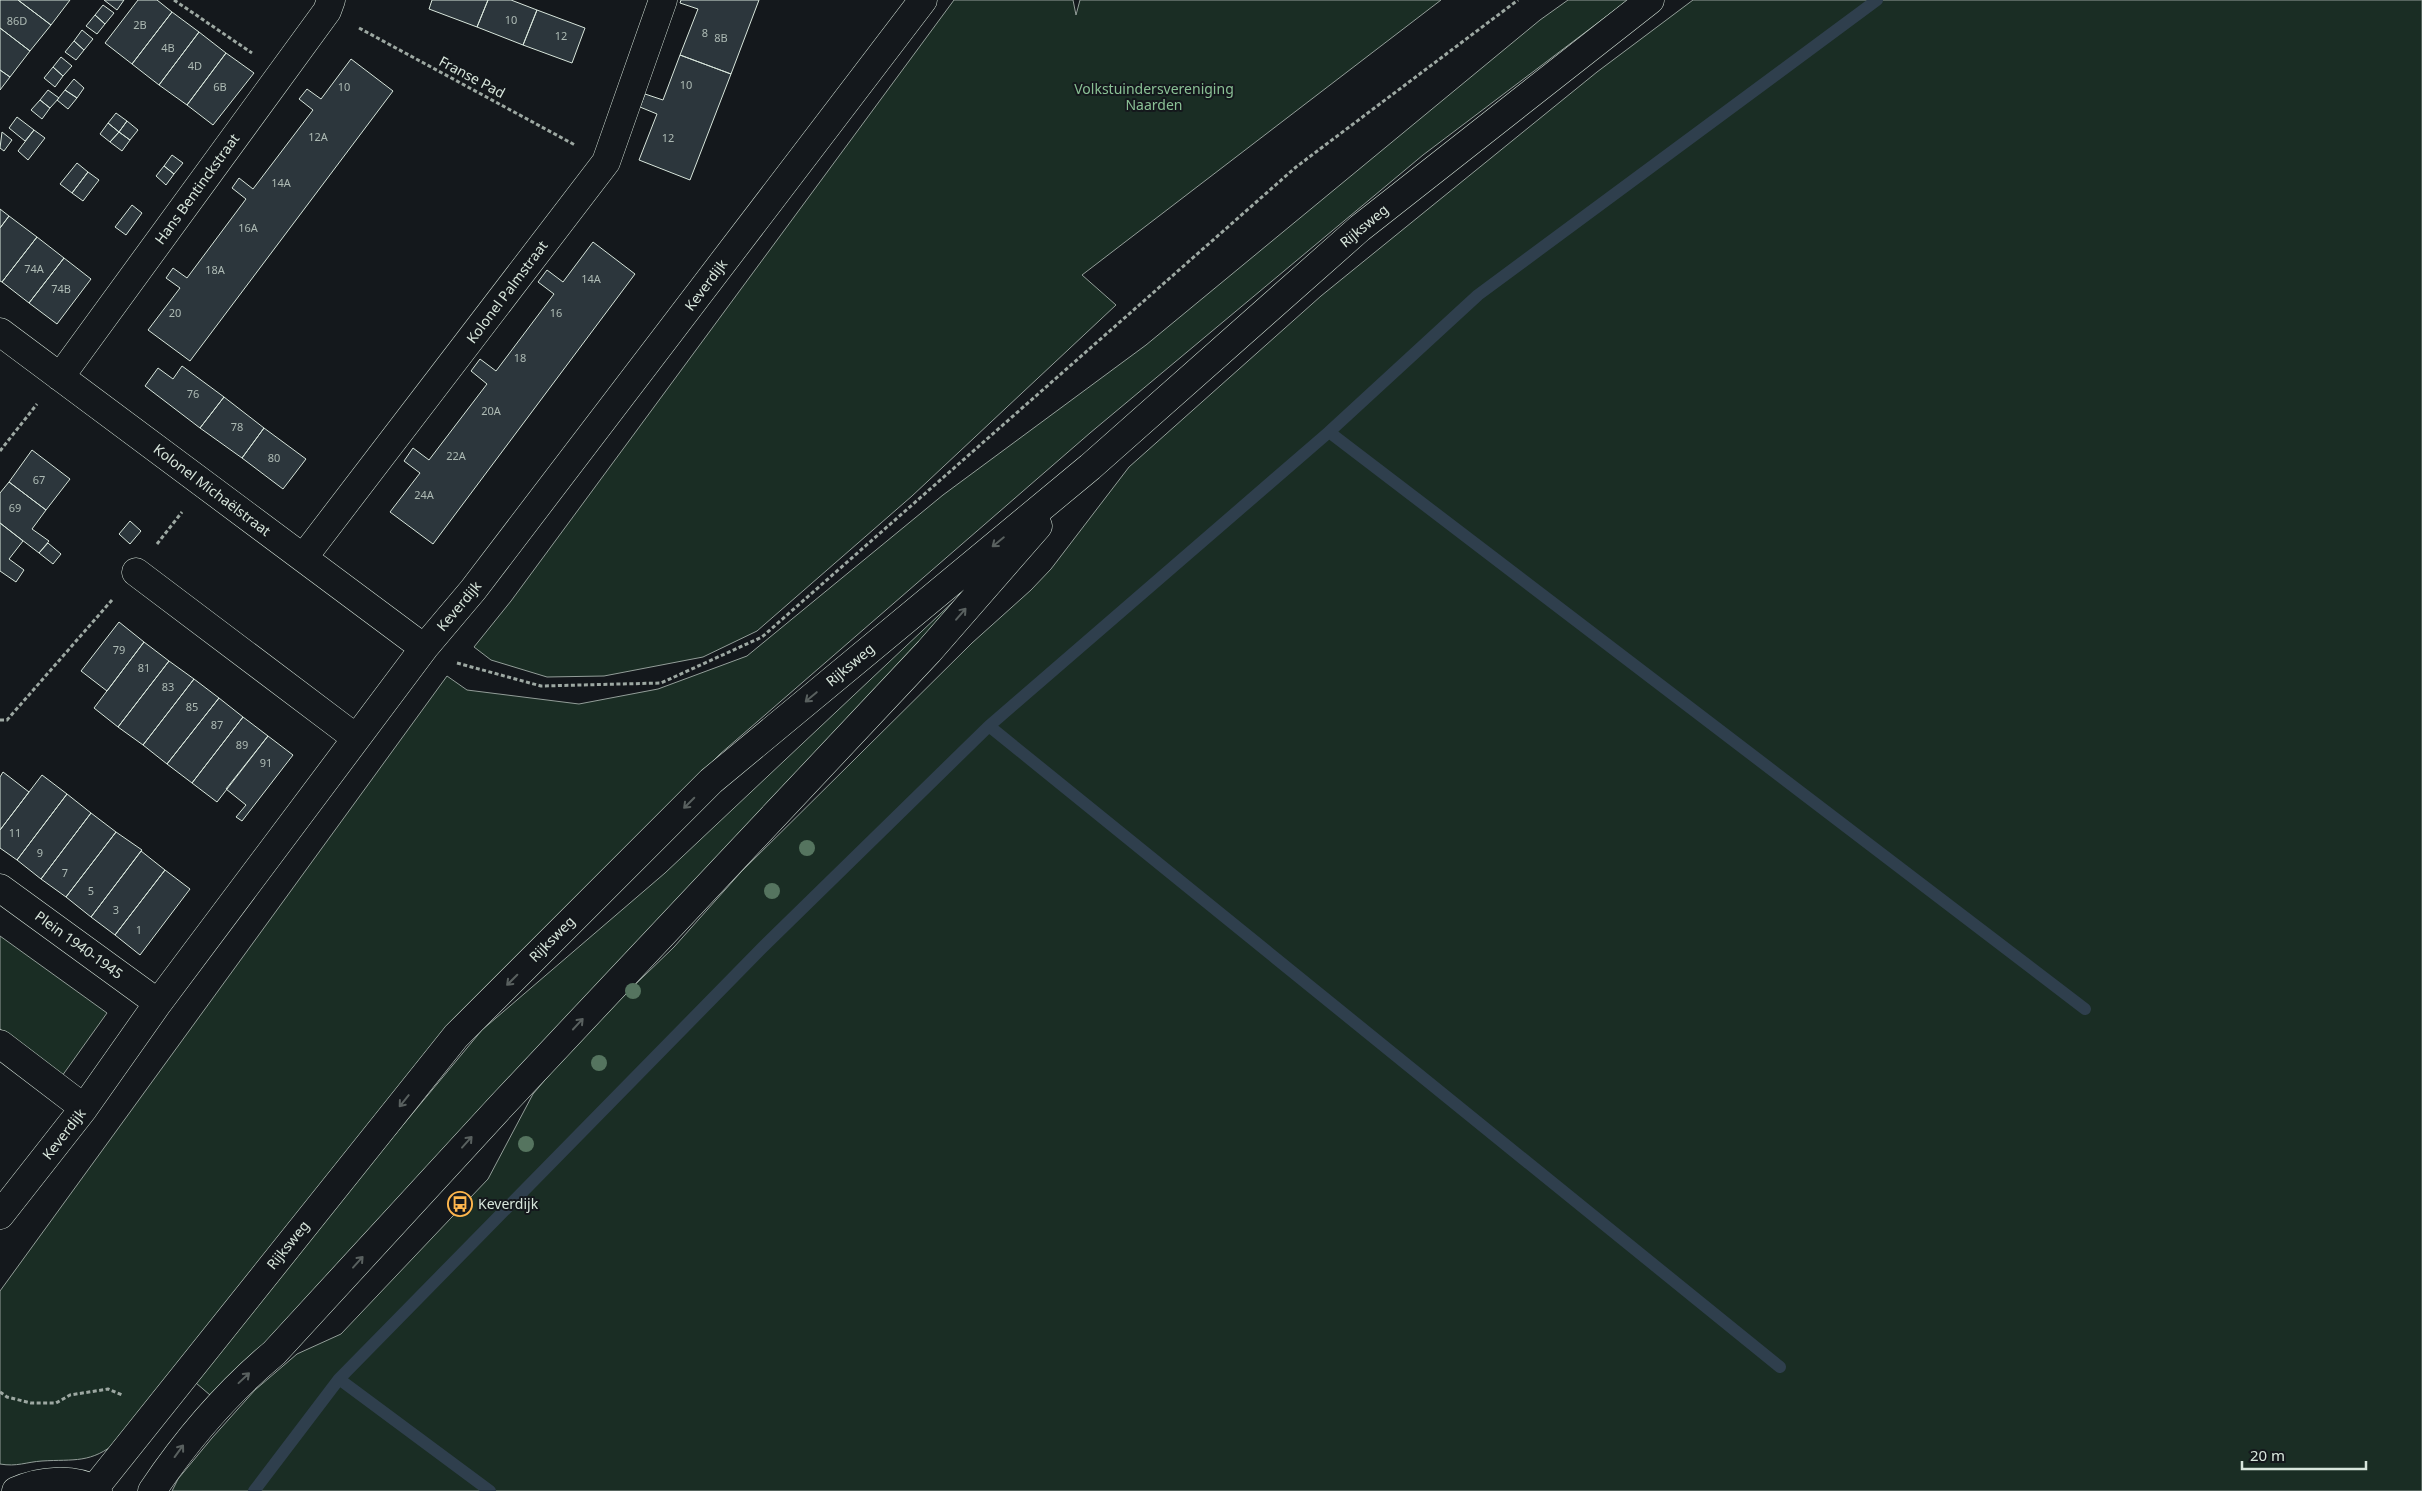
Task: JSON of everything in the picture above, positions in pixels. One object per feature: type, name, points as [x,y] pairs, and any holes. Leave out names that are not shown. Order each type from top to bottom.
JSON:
[{"type":"main road","name":"Kolonel Palmstraat","points":[[303,558],[606,162],[663,0]]},
{"type":"main road","name":"Keverdijk","points":[[0,1215],[84,1108],[158,1002],[424,648],[473,590],[923,0]]},
{"type":"main road","name":"Rijksweg","points":[[96,1490],[456,1036],[711,781],[1090,466],[1360,228],[1650,0]]},
{"type":"main road","name":"Hans Bentinckstraat","points":[[60,376],[329,6]]},
{"type":"main road","name":"Kolonel Michaëlstraat","points":[[0,332],[424,648]]},
{"type":"main road","name":"Rijksweg","points":[[152,1491],[182,1447],[210,1413],[244,1378],[274,1353],[501,1106],[910,672],[1090,466]]},
{"type":"main road","points":[[136,572],[356,738]]},
{"type":"main road","name":"Plein 1940-1945","points":[[0,888],[158,1002]]},
{"type":"main road","points":[[0,1044],[84,1108]]},
{"type":"main road","points":[[16,1491],[30,1484],[62,1481],[96,1490]]},
{"type":"path","points":[[174,0],[282,73]]},
{"type":"path","points":[[424,648],[463,666],[541,686],[661,683],[762,637],[1296,167],[1518,0]]},
{"type":"path","name":"Franse Pad","points":[[329,6],[606,162]]},
{"type":"path","points":[[0,451],[60,376]]},
{"type":"path","points":[[0,720],[7,720],[136,572],[203,484]]},
{"type":"path","points":[[0,1392],[6,1397],[31,1403],[56,1403],[70,1395],[89,1390],[108,1389],[121,1396],[127,1389]]},
{"type":"green space","name":"Volkstuindersvereniging Naarden","points":[[954,0],[1073,0],[1076,15],[1080,0],[1441,0],[1082,275],[1116,305],[912,496],[757,631],[703,657],[604,676],[547,677],[491,660],[474,647],[511,601]]},
{"type":"green space","points":[[1568,0],[1628,0],[1423,155],[1090,433],[720,754],[451,1021],[118,1441],[99,1454],[82,1459],[42,1461],[17,1465],[0,1464],[0,1291],[447,676],[467,690],[579,704],[658,689],[747,656],[943,495],[1146,345],[1540,20]]},
{"type":"green space","points":[[1693,0],[2422,0],[2422,1491],[172,1491],[178,1479],[255,1390],[297,1354],[341,1334],[488,1179],[533,1094],[584,1034],[674,947],[741,872],[972,643],[1031,590],[1051,569],[1129,467],[1321,296],[1597,72]]},
{"type":"green space","points":[[990,567],[262,1347],[210,1395],[196,1383],[328,1215],[482,1030],[665,873]]},
{"type":"green space","points":[[0,936],[107,1013],[62,1076],[0,1029]]},
{"type":"building","points":[[0,0],[18,0],[51,25],[30,51],[0,28]]},
{"type":"building","points":[[18,0],[70,0],[51,25]]},
{"type":"building","points":[[104,0],[124,0],[117,10]]},
{"type":"building","points":[[138,0],[157,0],[172,12],[132,64],[105,43]]},
{"type":"building","points":[[432,0],[488,0],[477,27],[429,9]]},
{"type":"building","points":[[488,0],[511,0],[537,10],[523,45],[477,27]]},
{"type":"building","points":[[681,0],[759,0],[731,74],[680,55],[698,9],[680,3]]},
{"type":"building","points":[[103,5],[114,13],[105,24],[95,15]]},
{"type":"building","points":[[537,10],[585,28],[572,63],[523,45]]},
{"type":"building","points":[[172,12],[199,32],[159,85],[132,64]]},
{"type":"building","points":[[95,15],[105,24],[97,34],[86,26]]},
{"type":"building","points":[[0,28],[30,51],[10,77],[0,70]]},
{"type":"building","points":[[82,30],[93,39],[84,50],[74,41]]},
{"type":"building","points":[[199,32],[226,53],[187,105],[159,85]]},
{"type":"building","points":[[74,41],[84,50],[76,60],[65,52]]},
{"type":"building","points":[[226,53],[254,73],[213,125],[187,105]]},
{"type":"building","points":[[680,55],[731,74],[690,180],[639,160],[657,114],[640,107],[645,94],[663,100]]},
{"type":"building","points":[[61,57],[72,66],[63,76],[53,67]]},
{"type":"building","points":[[351,59],[393,91],[190,361],[148,330],[180,288],[166,278],[173,268],[187,278],[246,199],[232,188],[239,178],[253,189],[313,110],[299,99],[307,89],[321,99]]},
{"type":"building","points":[[53,67],[63,76],[55,87],[44,78]]},
{"type":"building","points":[[0,70],[10,77],[0,90]]},
{"type":"building","points":[[74,79],[84,88],[77,98],[65,90]]},
{"type":"building","points":[[48,90],[59,98],[50,108],[40,100]]},
{"type":"building","points":[[65,90],[77,98],[68,109],[57,100]]},
{"type":"building","points":[[40,100],[50,108],[42,119],[31,110]]},
{"type":"building","points":[[116,113],[127,121],[119,132],[108,123]]},
{"type":"building","points":[[17,117],[34,130],[25,141],[9,128]]},
{"type":"building","points":[[127,121],[138,130],[130,140],[119,132]]},
{"type":"building","points":[[108,123],[119,132],[110,142],[100,134]]},
{"type":"building","points":[[34,130],[45,138],[28,160],[18,151]]},
{"type":"building","points":[[2,132],[12,140],[4,151],[0,148]]},
{"type":"building","points":[[119,132],[130,140],[122,151],[110,142]]},
{"type":"building","points":[[172,155],[183,163],[174,174],[164,166]]},
{"type":"building","points":[[77,163],[88,172],[72,193],[60,184]]},
{"type":"building","points":[[164,166],[174,174],[166,185],[156,176]]},
{"type":"building","points":[[88,172],[99,180],[83,201],[72,193]]},
{"type":"building","points":[[132,205],[142,213],[126,235],[115,227]]},
{"type":"building","points":[[0,209],[9,216],[0,228]]},
{"type":"building","points":[[9,216],[37,237],[2,282],[0,281],[0,228]]},
{"type":"building","points":[[37,237],[64,258],[29,303],[2,282]]},
{"type":"building","points":[[593,242],[635,274],[433,544],[390,512],[420,473],[404,461],[413,448],[429,460],[487,384],[471,371],[480,359],[496,371],[554,294],[538,282],[547,270],[563,282]]},
{"type":"building","points":[[64,258],[91,279],[57,324],[29,303]]},
{"type":"building","points":[[182,366],[224,397],[200,428],[145,386],[158,368],[173,379]]},
{"type":"building","points":[[224,397],[264,428],[242,458],[200,428]]},
{"type":"building","points":[[264,428],[306,459],[283,489],[242,458]]},
{"type":"building","points":[[32,450],[70,479],[46,510],[9,482]]},
{"type":"building","points":[[9,482],[46,510],[32,529],[49,541],[39,553],[0,523],[0,493]]},
{"type":"building","points":[[130,521],[141,531],[130,544],[119,534]]},
{"type":"building","points":[[0,523],[23,541],[9,559],[24,570],[16,582],[0,571]]},
{"type":"building","points":[[48,543],[61,554],[53,564],[39,553]]},
{"type":"building","points":[[119,622],[144,642],[107,691],[81,671]]},
{"type":"building","points":[[144,642],[169,661],[118,727],[94,708]]},
{"type":"building","points":[[169,661],[194,679],[143,745],[118,727]]},
{"type":"building","points":[[194,679],[219,698],[167,764],[143,745]]},
{"type":"building","points":[[219,698],[243,717],[192,783],[167,764]]},
{"type":"building","points":[[243,717],[268,736],[217,802],[192,783]]},
{"type":"building","points":[[268,736],[293,755],[242,821],[236,817],[246,805],[226,789]]},
{"type":"building","points":[[3,772],[29,792],[0,830],[0,777]]},
{"type":"building","points":[[42,775],[67,794],[17,860],[0,848],[0,830]]},
{"type":"building","points":[[67,794],[91,813],[41,879],[17,860]]},
{"type":"building","points":[[91,813],[116,832],[66,897],[41,879]]},
{"type":"building","points":[[116,832],[142,850],[91,917],[66,897]]},
{"type":"building","points":[[141,851],[165,870],[115,935],[91,917]]},
{"type":"building","points":[[165,870],[190,889],[140,955],[115,935]]},
{"type":"waterway","points":[[1877,0],[1478,295],[1329,432],[2085,1009]]},
{"type":"waterway","points":[[254,1491],[339,1379],[764,946],[989,726],[1329,432]]},
{"type":"waterway","points":[[989,726],[1780,1367]]},
{"type":"waterway","points":[[339,1379],[490,1491]]},
{"type":"place","name":"Keverdijk","points":[[460,1204]]}]
